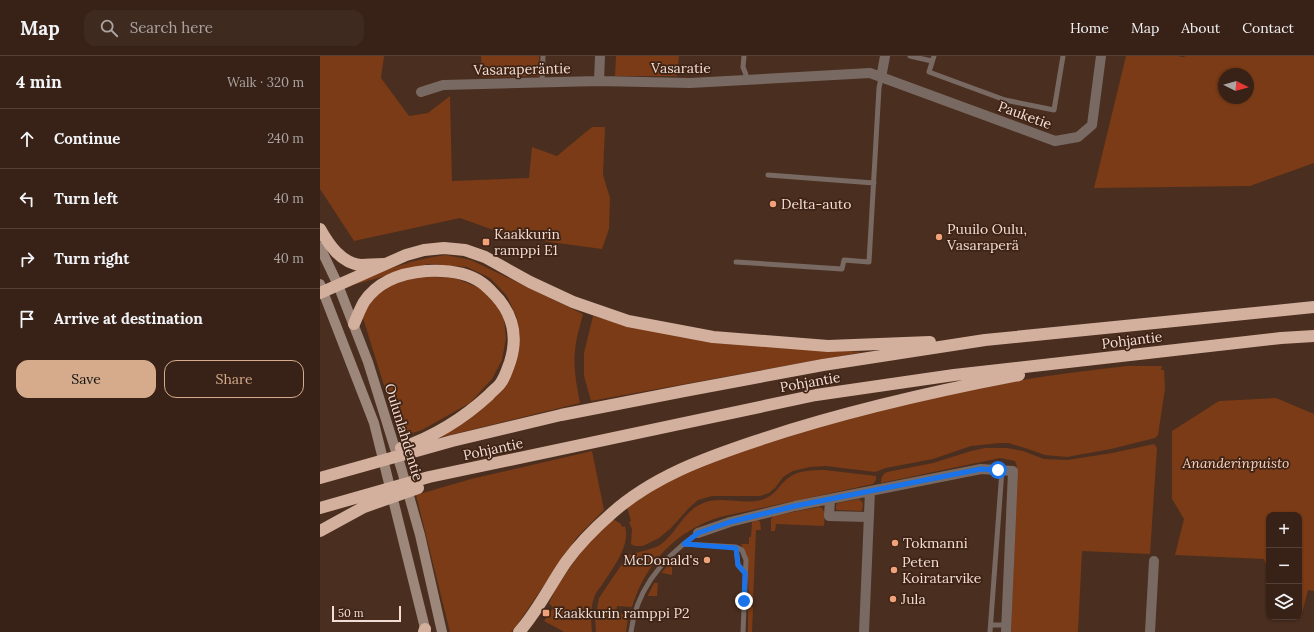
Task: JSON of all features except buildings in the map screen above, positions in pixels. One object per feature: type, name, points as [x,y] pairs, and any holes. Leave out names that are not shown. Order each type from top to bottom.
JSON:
[{"type":"highway","points":[[320,229],[337,254],[349,262],[360,265],[386,264]]},
{"type":"highway","points":[[321,289],[338,285],[406,255],[424,250],[444,248],[465,250],[485,257],[530,282],[573,302],[628,321],[713,337],[828,346],[985,340]]},
{"type":"highway","points":[[325,476],[409,445],[457,420],[480,403],[500,384],[512,356],[514,340],[508,311],[482,282],[466,275],[452,272],[419,272],[392,278],[374,289],[363,304],[354,324]]},
{"type":"highway","name":"Pohjantie","points":[[325,476],[452,441],[562,415],[823,365],[985,340],[1314,308]]},
{"type":"highway","name":"Pohjantie","points":[[320,508],[430,477],[816,395],[954,375],[1281,338],[1314,336]]},
{"type":"highway","points":[[519,632],[533,614],[566,562],[598,525],[626,502],[665,477],[721,453],[810,424],[870,407],[950,388],[1120,356]]},
{"type":"highway","points":[[320,531],[364,507],[468,470]]},
{"type":"main road","name":"Oulunlahdentie","points":[[320,247],[338,285],[368,362],[420,535],[442,632]]},
{"type":"main road","name":"Oulunlahdentie","points":[[321,289],[374,423],[404,539],[425,631]]},
{"type":"street","points":[[599,81],[600,56]]},
{"type":"street","points":[[881,78],[885,56]]},
{"type":"street","name":"Pauketie","points":[[881,78],[1055,141],[1078,137],[1092,125],[1101,56]]},
{"type":"street","name":"Vasaratie","points":[[599,81],[690,83],[870,74],[881,78]]},
{"type":"street","name":"Vasaraperäntie","points":[[421,92],[443,85],[599,81]]},
{"type":"street","points":[[698,533],[730,522],[870,491],[981,469],[1013,471],[1006,628]]},
{"type":"street","points":[[864,632],[870,491]]},
{"type":"street","points":[[830,500],[829,516],[868,517]]},
{"type":"street","points":[[1150,632],[1154,560]]},
{"type":"lane","points":[[542,83],[543,56]]},
{"type":"lane","points":[[744,56],[743,67],[748,80]]},
{"type":"lane","points":[[910,56],[933,59],[929,72],[1005,100],[1054,110],[1063,56]]},
{"type":"lane","points":[[736,262],[842,269],[844,260],[869,262],[879,88],[881,78]]},
{"type":"lane","points":[[768,175],[874,183]]},
{"type":"lane","points":[[990,632],[1002,470]]},
{"type":"lane","points":[[631,632],[639,598],[649,582],[669,556],[698,533]]},
{"type":"lane","points":[[683,544],[736,548],[742,550],[745,556],[743,630]]},
{"type":"lane","points":[[736,548],[738,565],[745,573]]},
{"type":"lane","points":[[991,624],[1006,628]]},
{"type":"green space","points":[[320,56],[384,56],[381,78],[409,116],[428,113],[450,96],[452,181],[529,178],[532,147],[557,156],[592,127],[605,127],[603,175],[610,198],[609,229],[602,249],[513,237],[460,218],[354,241],[320,189]]},
{"type":"green space","points":[[481,56],[539,56],[540,76],[482,77]]},
{"type":"green space","points":[[616,56],[679,56],[677,76],[615,76]]},
{"type":"green space","points":[[1126,56],[1314,56],[1314,163],[1250,186],[1094,188]]},
{"type":"green space","points":[[446,255],[471,260],[583,314],[576,341],[575,357],[580,403],[430,440],[498,394],[519,343],[517,318],[507,296],[490,278],[467,267],[428,264],[353,285],[398,266],[422,259]]},
{"type":"green space","points":[[419,276],[455,278],[482,289],[495,303],[504,319],[506,338],[502,360],[492,379],[470,403],[422,430],[400,437],[362,315],[374,296],[390,285]]},
{"type":"green space","points":[[593,316],[641,329],[711,342],[862,352],[591,401],[584,376],[584,353]]},
{"type":"green space","points":[[1127,366],[1162,366],[1161,370],[1164,370],[1165,389],[1158,435],[1155,438],[1111,449],[1067,457],[1045,455],[1008,443],[1000,443],[971,446],[933,459],[886,468],[875,472],[826,466],[810,467],[793,471],[783,477],[776,487],[769,493],[760,496],[712,496],[698,500],[671,528],[659,538],[643,546],[635,546],[631,544],[632,529],[629,522],[631,521],[627,507],[665,482],[689,470],[714,461],[808,429],[853,416],[943,394],[1081,371]]},
{"type":"green space","name":"Ananderinpuisto","points":[[1276,398],[1314,414],[1314,591],[1308,590],[1302,613],[1302,512],[1266,512],[1266,565],[1264,559],[1175,555],[1184,519],[1172,499],[1172,431],[1219,401]]},
{"type":"green space","points":[[1154,444],[1157,448],[1150,554],[1082,551],[1078,632],[1011,632],[1017,467],[1015,461],[1000,458],[881,483],[882,476],[887,472],[933,463],[985,448],[1007,448],[1023,451],[1044,459],[1067,460],[1112,453]]},
{"type":"green space","points":[[592,451],[604,510],[577,537],[517,625],[511,632],[450,632],[416,495],[471,479]]},
{"type":"green space","points":[[810,470],[825,470],[876,476],[876,480],[873,484],[720,517],[704,523],[677,540],[654,562],[645,576],[632,607],[617,606],[616,614],[627,615],[628,617],[626,632],[596,632],[595,619],[599,598],[628,555],[649,550],[660,545],[671,535],[689,512],[701,504],[715,500],[761,500],[770,496],[787,479],[795,474]]},
{"type":"green space","points":[[859,499],[863,503],[862,511],[836,510],[836,505],[838,503]]},
{"type":"green space","points":[[819,507],[822,508],[825,513],[824,526],[776,524],[775,531],[771,531],[771,519],[773,516]]},
{"type":"green space","points":[[613,519],[621,524],[622,527],[625,526],[625,541],[620,557],[596,593],[591,611],[592,632],[564,632],[544,621],[553,608],[549,603],[558,584],[587,544]]},
{"type":"green space","points":[[758,520],[760,522],[761,530],[756,530],[753,602],[749,603],[747,556],[741,544],[749,544],[752,522]]},
{"type":"green space","points":[[672,560],[672,575],[662,573],[662,572]]},
{"type":"green space","points":[[654,583],[658,583],[657,596],[648,596],[648,595]]},
{"type":"green space","points":[[748,606],[752,606],[753,608],[752,632],[748,632]]},
{"type":"place","name":"Delta-auto","points":[[773,204]]},
{"type":"place","name":"Puuilo Oulu, Vasaraperä","points":[[939,237]]},
{"type":"place","name":"Kaakkurin ramppi E1","points":[[486,242]]},
{"type":"place","name":"Tokmanni","points":[[895,543]]},
{"type":"place","name":"McDonald's","points":[[707,560]]},
{"type":"place","name":"Peten Koiratarvike","points":[[894,570]]},
{"type":"place","name":"Jula","points":[[893,599]]},
{"type":"place","name":"Kaakkurin ramppi P2","points":[[546,613]]},
{"type":"route","points":[[744,601],[745,573],[738,565],[736,560],[736,548],[684,544],[698,533],[730,522],[795,506],[981,469],[998,470]]}]
